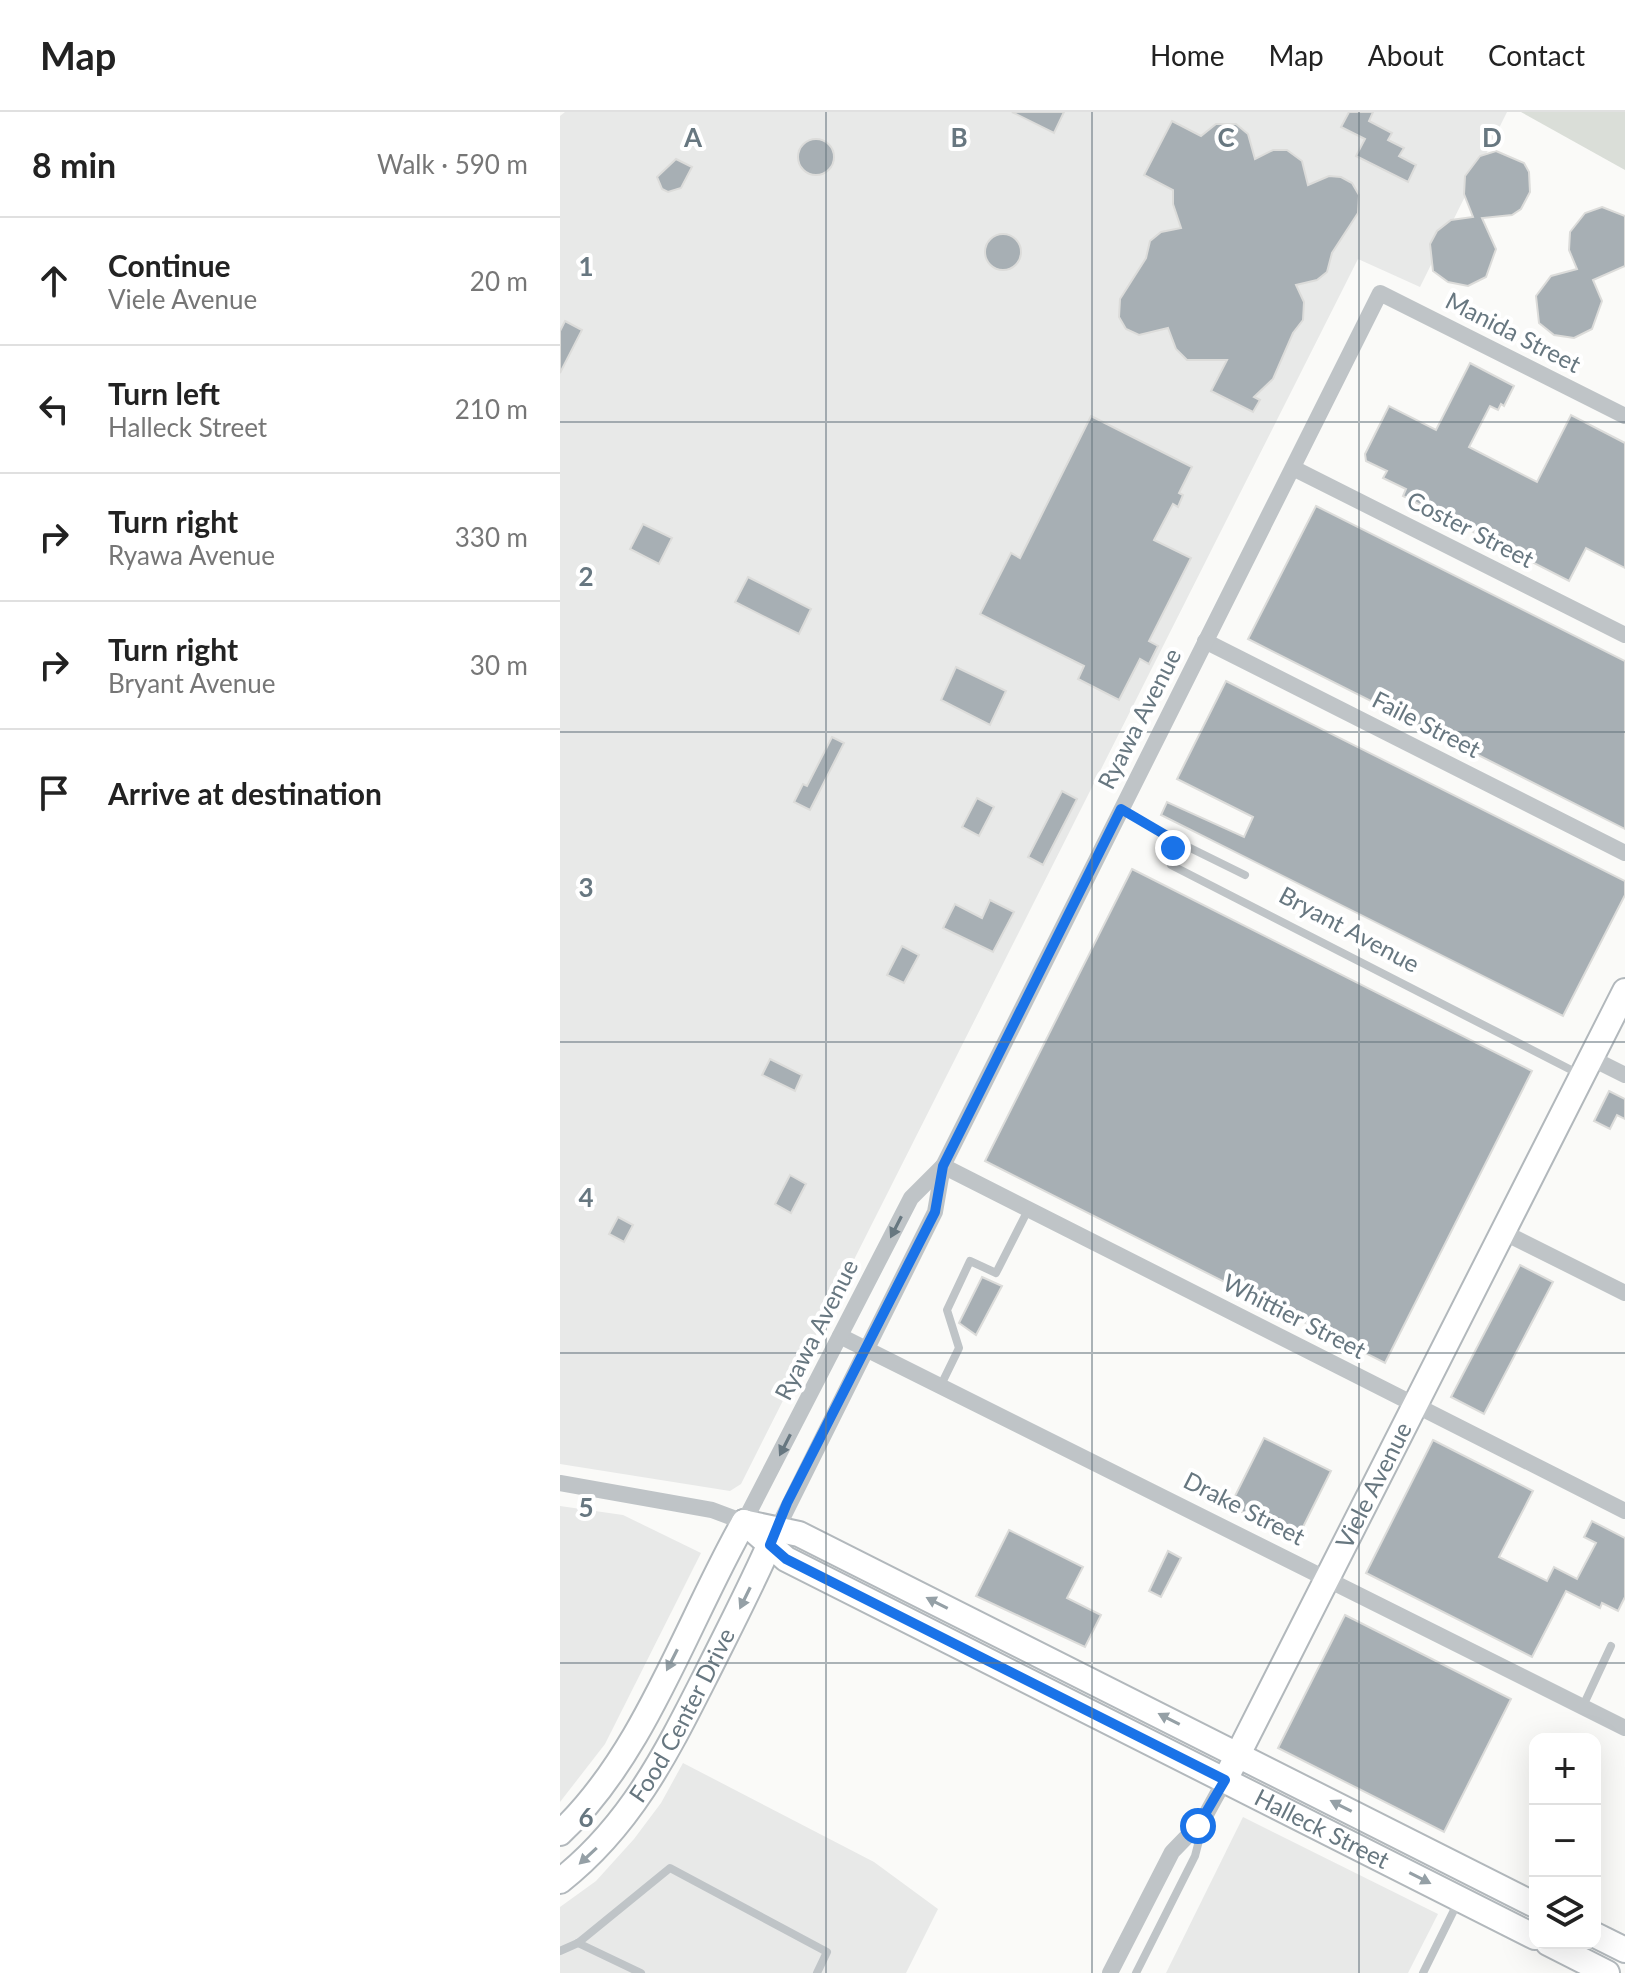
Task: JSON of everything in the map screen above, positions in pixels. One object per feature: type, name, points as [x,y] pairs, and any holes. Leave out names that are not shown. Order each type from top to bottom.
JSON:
[{"type":"main road","name":"Viele Avenue","points":[[1225,1780],[1625,991]]},
{"type":"main road","points":[[744,1522],[773,1537]]},
{"type":"main road","name":"Food Center Drive","points":[[560,1833],[592,1800],[625,1752],[744,1522]]},
{"type":"main road","name":"Food Center Drive","points":[[560,1881],[599,1847],[641,1797],[670,1746],[773,1537]]},
{"type":"main road","name":"Halleck Street","points":[[773,1537],[811,1540],[1529,1902]]},
{"type":"main road","name":"Halleck Street","points":[[773,1537],[786,1559],[1529,1934]]},
{"type":"main road","points":[[1601,1938],[1625,1950]]},
{"type":"main road","points":[[1560,1949],[1607,1973]]},
{"type":"street","name":"Manida Street","points":[[1380,293],[1625,416]]},
{"type":"street","name":"Ryawa Avenue","points":[[773,1537],[935,1212],[943,1166],[1380,293]]},
{"type":"street","name":"Coster Street","points":[[1293,468],[1625,635]]},
{"type":"street","name":"Faile Street","points":[[1205,641],[1625,853]]},
{"type":"street","name":"Bryant Avenue","points":[[1587,1067],[1625,1075]]},
{"type":"street","name":"Ryawa Avenue","points":[[744,1522],[911,1198],[943,1166]]},
{"type":"street","name":"Whittier Street","points":[[943,1166],[1625,1511]]},
{"type":"street","points":[[1503,1232],[1625,1293]]},
{"type":"street","name":"Drake Street","points":[[840,1336],[1625,1728]]},
{"type":"street","points":[[560,1483],[712,1510],[744,1522]]},
{"type":"street","name":"Viele Avenue","points":[[1110,1973],[1172,1852],[1203,1820],[1225,1780]]},
{"type":"lane","points":[[1121,809],[1174,840],[1245,875]]},
{"type":"lane","name":"Bryant Avenue","points":[[1174,840],[1171,865],[1541,1058],[1587,1067]]},
{"type":"lane","points":[[941,1385],[959,1348],[947,1310],[970,1261],[996,1273],[1028,1210]]},
{"type":"lane","points":[[1583,1707],[1611,1646]]},
{"type":"lane","points":[[1136,1973],[1202,1841],[1203,1820]]},
{"type":"lane","points":[[560,1951],[578,1943],[670,1868],[827,1952],[817,1973]]},
{"type":"lane","points":[[1423,1973],[1460,1898]]},
{"type":"lane","points":[[578,1943],[641,1973]]},
{"type":"shaded area","points":[[565,112],[1507,112],[1420,287],[1358,259],[741,1484],[730,1491],[560,1464],[560,116]]},
{"type":"shaded area","points":[[1521,112],[1625,112],[1625,170]]},
{"type":"shaded area","points":[[560,1506],[623,1515],[701,1553],[605,1744],[560,1802]]},
{"type":"shaded area","points":[[683,1763],[874,1862],[938,1909],[906,1973],[560,1973],[560,1907],[596,1881],[634,1839],[661,1803]]},
{"type":"shaded area","points":[[1243,1817],[1438,1914],[1408,1973],[1166,1973]]},
{"type":"building","points":[[1012,112],[1064,112],[1054,133]]},
{"type":"building","points":[[1349,112],[1373,112],[1369,121],[1392,133],[1388,140],[1404,148],[1399,156],[1416,165],[1408,182],[1356,156],[1365,139],[1341,127]]},
{"type":"building","points":[[1172,121],[1201,136],[1216,124],[1236,124],[1248,134],[1255,159],[1273,150],[1287,150],[1302,161],[1308,185],[1329,176],[1341,177],[1352,183],[1359,195],[1358,213],[1332,253],[1327,272],[1317,280],[1296,285],[1304,302],[1303,320],[1293,333],[1273,379],[1254,397],[1260,400],[1253,412],[1211,391],[1227,360],[1187,360],[1176,349],[1168,328],[1139,335],[1126,329],[1119,317],[1120,299],[1146,258],[1150,241],[1161,232],[1181,228],[1173,204],[1173,190],[1144,175]]},
{"type":"building","points":[[816,139],[829,144],[834,157],[829,170],[816,175],[803,170],[798,157],[803,144]]},
{"type":"building","points":[[1496,151],[1524,163],[1529,172],[1530,192],[1521,209],[1512,215],[1482,218],[1496,249],[1486,277],[1468,286],[1448,282],[1433,271],[1430,244],[1437,231],[1451,220],[1473,217],[1464,194],[1465,176],[1480,156]]},
{"type":"building","points":[[676,159],[692,167],[681,188],[668,192],[662,189],[657,177]]},
{"type":"building","points":[[1602,207],[1625,216],[1625,266],[1593,280],[1602,301],[1592,329],[1574,338],[1554,335],[1539,323],[1536,296],[1551,276],[1577,269],[1569,250],[1570,232],[1585,213]]},
{"type":"building","points":[[1003,234],[1016,239],[1021,252],[1016,265],[1003,270],[990,265],[985,252],[990,239]]},
{"type":"building","points":[[565,321],[582,330],[560,373],[560,331]]},
{"type":"building","points":[[1470,363],[1514,386],[1504,406],[1501,404],[1498,410],[1490,406],[1469,447],[1537,482],[1571,415],[1625,443],[1625,568],[1586,548],[1569,581],[1403,496],[1406,489],[1383,478],[1387,471],[1366,461],[1365,454],[1389,406],[1436,430]]},
{"type":"building","points":[[1091,416],[1192,467],[1179,493],[1183,495],[1178,507],[1173,504],[1154,540],[1191,558],[1149,641],[1158,646],[1149,664],[1140,659],[1119,700],[1078,679],[1084,666],[980,614],[1011,553],[1020,558]]},
{"type":"building","points":[[1316,506],[1625,661],[1625,829],[1248,639]]},
{"type":"building","points":[[643,524],[672,538],[659,564],[630,549]]},
{"type":"building","points":[[748,577],[811,609],[799,634],[735,602]]},
{"type":"building","points":[[956,667],[1006,691],[990,725],[941,700]]},
{"type":"building","points":[[1226,681],[1625,881],[1625,895],[1563,1016],[1161,815],[1167,802],[1244,837],[1253,817],[1177,779]]},
{"type":"building","points":[[832,737],[844,743],[810,810],[794,802],[803,784],[807,786]]},
{"type":"building","points":[[1062,791],[1077,799],[1043,865],[1028,857]]},
{"type":"building","points":[[977,798],[994,807],[979,836],[962,827]]},
{"type":"building","points":[[1132,869],[1532,1071],[1385,1363],[985,1161]]},
{"type":"building","points":[[990,900],[1014,912],[993,952],[943,928],[955,904],[982,918]]},
{"type":"building","points":[[902,946],[919,955],[904,983],[887,975]]},
{"type":"building","points":[[770,1059],[802,1075],[795,1091],[762,1075]]},
{"type":"building","points":[[1609,1091],[1625,1099],[1625,1119],[1617,1115],[1610,1129],[1594,1121]]},
{"type":"building","points":[[790,1175],[806,1184],[791,1213],[775,1204]]},
{"type":"building","points":[[618,1217],[633,1225],[624,1242],[609,1234]]},
{"type":"building","points":[[1520,1265],[1553,1282],[1484,1414],[1451,1397]]},
{"type":"building","points":[[982,1277],[1002,1286],[976,1335],[959,1323]]},
{"type":"building","points":[[1264,1438],[1331,1471],[1297,1539],[1230,1506]]},
{"type":"building","points":[[1433,1440],[1533,1491],[1499,1557],[1547,1581],[1554,1567],[1577,1579],[1596,1543],[1584,1537],[1592,1521],[1625,1538],[1625,1597],[1618,1611],[1602,1603],[1600,1608],[1566,1591],[1532,1657],[1366,1573]]},
{"type":"building","points":[[1009,1530],[1083,1567],[1067,1598],[1101,1615],[1085,1647],[976,1596]]},
{"type":"building","points":[[1168,1551],[1181,1558],[1161,1597],[1149,1591]]},
{"type":"building","points":[[1345,1615],[1511,1699],[1444,1832],[1278,1748]]},
{"type":"route","points":[[1173,848],[1174,840],[1121,809],[943,1166],[935,1212],[787,1503],[770,1545],[786,1559],[1225,1780],[1198,1826]]}]
